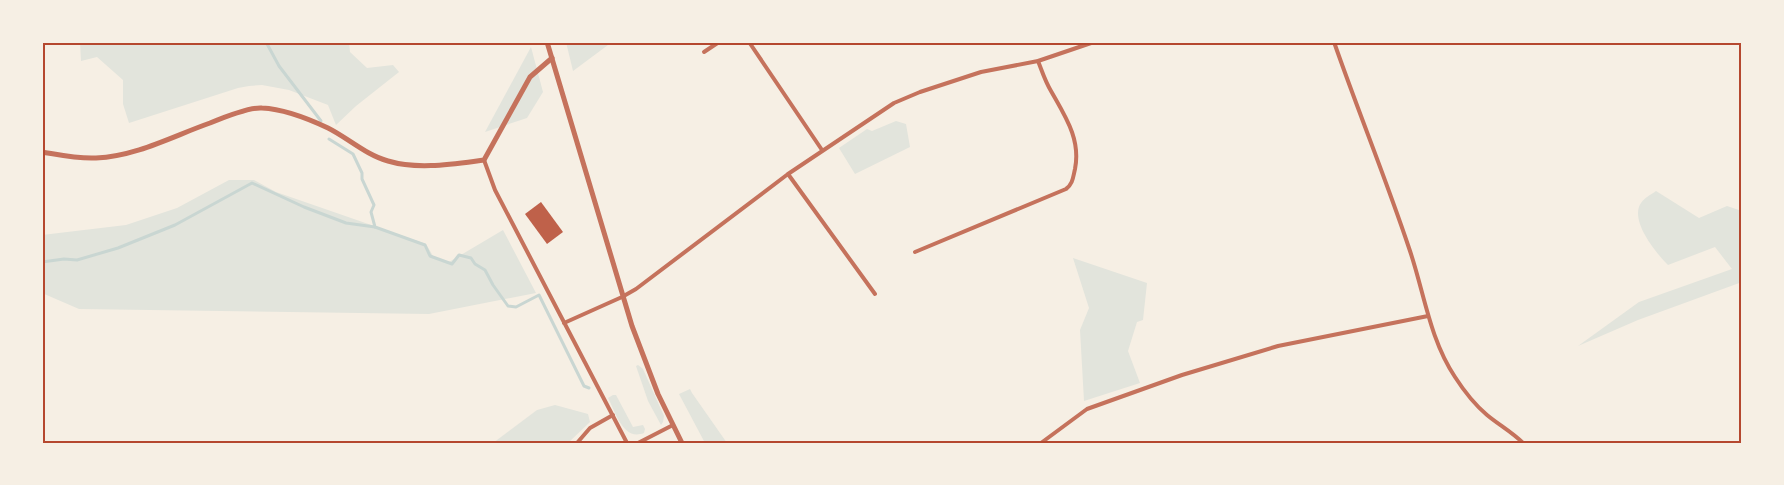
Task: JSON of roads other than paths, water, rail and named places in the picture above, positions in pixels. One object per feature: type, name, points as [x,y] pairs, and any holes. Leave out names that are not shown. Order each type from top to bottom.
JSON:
[{"type":"street","points":[[547,42],[622,297],[644,359],[682,443]]},
{"type":"street","points":[[704,52],[719,42]]},
{"type":"street","points":[[749,42],[822,150]]},
{"type":"street","points":[[564,323],[636,289],[788,174],[894,103],[981,72],[1038,61],[1094,42]]},
{"type":"street","points":[[1334,42],[1355,103],[1394,201],[1428,316],[1443,356],[1473,402],[1523,443]]},
{"type":"street","points":[[552,58],[530,77],[484,160],[495,190],[627,443]]},
{"type":"street","points":[[915,252],[1066,189],[1070,185],[1077,158],[1075,138],[1046,82],[1038,61]]},
{"type":"street","points":[[42,152],[70,157],[96,158],[119,155],[141,149],[227,116],[260,107],[281,111],[328,128],[387,161],[419,165],[484,160]]},
{"type":"street","points":[[788,174],[875,294]]},
{"type":"street","points":[[1041,443],[1087,409],[1182,375],[1278,346],[1428,316]]},
{"type":"street","points":[[577,443],[590,428],[613,415]]},
{"type":"street","points":[[638,443],[673,426]]},
{"type":"waterway","points":[[266,42],[279,66],[321,121]]},
{"type":"waterway","points":[[329,139],[353,154],[374,205],[371,212],[375,227],[425,245],[430,256],[452,264],[459,255],[471,258],[475,264],[485,270],[508,306],[516,307],[539,295],[584,386],[589,388]]},
{"type":"waterway","points":[[42,262],[77,260],[118,248],[175,225],[252,183],[346,223],[375,227]]}]
